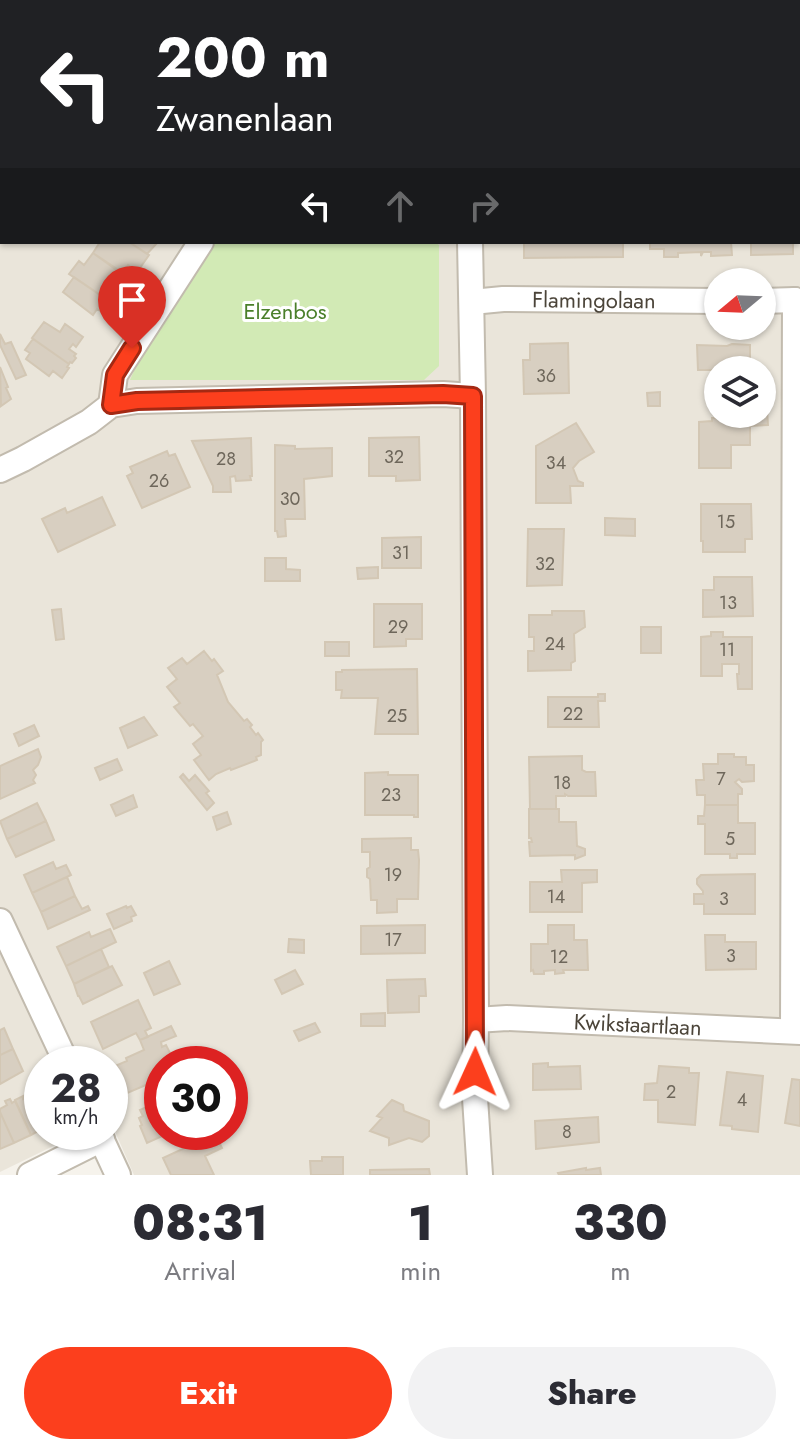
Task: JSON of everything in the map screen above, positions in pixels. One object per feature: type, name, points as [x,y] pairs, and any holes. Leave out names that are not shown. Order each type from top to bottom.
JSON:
[{"type":"street","points":[[111,405],[115,375],[200,244]]},
{"type":"street","points":[[470,244],[475,1098],[480,1175]]},
{"type":"street","name":"Flamingolaan","points":[[472,302],[503,299],[704,301]]},
{"type":"street","points":[[776,301],[798,302],[796,1031]]},
{"type":"street","points":[[0,470],[89,422],[111,405],[137,401],[443,394],[473,396]]},
{"type":"street","points":[[0,921],[59,1046]]},
{"type":"street","name":"Kwikstaartlaan","points":[[476,1020],[507,1018],[796,1031]]},
{"type":"street","points":[[30,1175],[75,1150]]},
{"type":"street","points":[[106,1150],[118,1175]]},
{"type":"shaded area","points":[[0,244],[800,244],[800,1175],[134,1175],[123,1150],[128,1150],[128,1046],[24,1046],[24,1150],[45,1150],[0,1172]]},
{"type":"green space","name":"Elzenbos","points":[[214,244],[439,245],[439,366],[424,380],[130,380],[145,346]]},
{"type":"building","points":[[99,244],[132,244],[149,255],[137,272],[128,265],[123,273],[93,253]]},
{"type":"building","points":[[132,244],[156,244],[147,254]]},
{"type":"building","points":[[524,244],[623,244],[623,257],[524,258]]},
{"type":"building","points":[[650,244],[731,244],[732,255],[711,256],[711,252],[703,252],[701,256],[701,252],[664,257],[664,249],[650,249]]},
{"type":"building","points":[[751,244],[793,244],[793,254],[751,255]]},
{"type":"building","points":[[93,253],[129,279],[115,303],[69,274],[79,261],[84,265]]},
{"type":"building","points":[[74,277],[112,303],[108,313],[97,309],[93,315],[63,292]]},
{"type":"building","points":[[44,322],[60,332],[65,324],[83,337],[76,347],[73,344],[69,349],[76,354],[72,363],[69,364],[32,338]]},
{"type":"building","points":[[0,334],[5,344],[11,342],[26,375],[16,379],[0,345]]},
{"type":"building","points":[[33,339],[69,364],[62,378],[53,371],[49,376],[26,359],[30,353],[25,350]]},
{"type":"building","points":[[568,343],[569,393],[524,394],[523,360],[530,360],[530,344]]},
{"type":"building","points":[[697,345],[750,345],[750,356],[704,356],[704,370],[698,370]]},
{"type":"building","points":[[0,367],[11,399],[1,406]]},
{"type":"building","points":[[660,392],[660,406],[648,406],[647,393]]},
{"type":"building","points":[[699,422],[704,422],[704,428],[750,428],[750,445],[731,445],[731,468],[699,468]]},
{"type":"building","points":[[576,423],[594,452],[573,468],[583,486],[570,486],[571,503],[536,503],[536,446]]},
{"type":"building","points":[[419,437],[420,480],[396,481],[396,476],[369,476],[369,438]]},
{"type":"building","points":[[251,438],[251,480],[236,481],[235,476],[230,477],[231,492],[213,492],[192,441]]},
{"type":"building","points":[[275,445],[295,446],[295,449],[332,448],[332,476],[304,479],[305,519],[285,519],[286,536],[278,537],[275,531]]},
{"type":"building","points":[[167,451],[169,456],[175,454],[190,487],[142,508],[127,476],[133,473],[130,467]]},
{"type":"building","points":[[102,497],[115,525],[58,552],[42,519],[65,508],[67,513]]},
{"type":"building","points":[[701,504],[751,504],[752,539],[745,539],[745,552],[703,552]]},
{"type":"building","points":[[605,518],[635,519],[635,536],[605,535]]},
{"type":"building","points":[[528,529],[564,529],[562,585],[527,586]]},
{"type":"building","points":[[421,537],[421,568],[382,568],[382,538]]},
{"type":"building","points":[[265,558],[286,558],[286,569],[300,570],[300,581],[265,581]]},
{"type":"building","points":[[378,567],[378,578],[358,579],[357,568]]},
{"type":"building","points":[[714,577],[752,577],[753,616],[703,617],[703,590],[714,590]]},
{"type":"building","points":[[374,604],[422,604],[422,639],[406,639],[406,646],[374,647]]},
{"type":"building","points":[[61,609],[64,639],[56,640],[52,610]]},
{"type":"building","points":[[552,611],[584,611],[585,627],[574,634],[575,661],[571,663],[571,670],[528,671],[528,651],[534,651],[534,637],[529,637],[529,615],[552,615]]},
{"type":"building","points":[[641,627],[661,627],[661,653],[641,653]]},
{"type":"building","points":[[711,632],[723,632],[723,637],[752,637],[752,689],[738,689],[739,664],[722,664],[722,676],[701,676],[701,637],[711,636]]},
{"type":"building","points":[[325,642],[349,642],[349,656],[325,656]]},
{"type":"building","points":[[204,651],[223,671],[217,675],[228,702],[244,721],[247,719],[256,735],[258,733],[263,740],[257,760],[230,768],[209,780],[194,760],[201,755],[193,744],[203,736],[174,707],[180,703],[167,687],[177,679],[168,668],[182,658],[187,664]]},
{"type":"building","points":[[417,669],[418,734],[375,734],[378,698],[341,698],[342,690],[336,690],[336,672],[342,670]]},
{"type":"building","points":[[598,694],[605,694],[605,701],[598,701],[599,727],[548,727],[548,697],[598,697]]},
{"type":"building","points":[[144,717],[157,735],[128,748],[120,728]]},
{"type":"building","points":[[34,725],[39,736],[19,746],[14,734]]},
{"type":"building","points":[[38,749],[41,757],[33,770],[35,783],[0,799],[0,766]]},
{"type":"building","points":[[718,754],[746,757],[746,765],[754,765],[754,781],[742,782],[739,779],[735,782],[742,789],[742,794],[738,794],[738,805],[705,805],[705,795],[697,795],[696,780],[704,780],[703,764],[718,764]]},
{"type":"building","points":[[582,756],[582,770],[595,772],[596,796],[565,794],[556,796],[556,809],[530,809],[529,757]]},
{"type":"building","points":[[117,759],[122,770],[100,780],[95,768]]},
{"type":"building","points":[[388,772],[388,775],[418,775],[418,817],[365,815],[365,773]]},
{"type":"building","points":[[183,774],[189,781],[195,775],[209,791],[206,793],[214,803],[207,810],[180,777]]},
{"type":"building","points":[[133,795],[137,807],[116,816],[111,805]]},
{"type":"building","points":[[37,803],[46,821],[7,839],[0,821]]},
{"type":"building","points":[[705,805],[738,805],[738,823],[755,823],[755,854],[737,854],[737,858],[730,858],[730,854],[705,854],[705,824],[698,824],[698,816],[704,816]]},
{"type":"building","points":[[529,809],[559,809],[559,822],[576,822],[577,846],[585,849],[585,855],[575,859],[575,855],[530,856]]},
{"type":"building","points":[[227,812],[231,824],[217,830],[213,817]]},
{"type":"building","points":[[46,821],[54,840],[16,857],[7,839]]},
{"type":"building","points":[[411,838],[411,850],[418,850],[418,899],[397,899],[397,912],[377,913],[377,900],[371,900],[370,879],[367,877],[370,852],[362,852],[362,839]]},
{"type":"building","points":[[53,862],[56,869],[66,865],[71,875],[32,893],[24,875]]},
{"type":"building","points":[[561,870],[597,870],[597,882],[582,883],[582,912],[530,912],[530,882],[562,882]]},
{"type":"building","points":[[755,874],[755,914],[704,914],[704,904],[694,904],[694,894],[703,894],[697,884],[701,875]]},
{"type":"building","points":[[67,877],[75,896],[41,912],[32,893]]},
{"type":"building","points":[[75,896],[82,909],[88,906],[90,910],[48,929],[41,912]]},
{"type":"building","points":[[131,906],[136,915],[131,917],[132,921],[114,929],[107,914]]},
{"type":"building","points":[[425,925],[425,953],[361,954],[361,926]]},
{"type":"building","points":[[548,925],[574,925],[574,940],[587,940],[588,970],[563,970],[564,973],[555,974],[555,970],[544,971],[544,974],[531,971],[531,944],[548,944]]},
{"type":"building","points":[[110,929],[116,942],[66,966],[57,947],[89,932],[91,937]]},
{"type":"building","points":[[705,935],[725,935],[725,942],[756,942],[756,969],[706,970]]},
{"type":"building","points":[[289,939],[304,940],[304,953],[288,952]]},
{"type":"building","points":[[101,949],[109,967],[74,984],[66,966]]},
{"type":"building","points":[[169,961],[180,984],[154,995],[144,973]]},
{"type":"building","points":[[112,966],[122,985],[83,1004],[74,984]]},
{"type":"building","points":[[295,970],[303,984],[282,994],[275,980]]},
{"type":"building","points":[[425,979],[426,996],[419,996],[419,1012],[388,1013],[387,980]]},
{"type":"building","points":[[138,1000],[151,1028],[145,1031],[148,1037],[140,1040],[136,1033],[109,1046],[102,1046],[91,1022]]},
{"type":"building","points":[[385,1013],[385,1026],[361,1026],[361,1014]]},
{"type":"building","points":[[315,1023],[320,1032],[299,1041],[294,1031]]},
{"type":"building","points":[[171,1026],[176,1036],[161,1042],[162,1046],[144,1046],[144,1050],[140,1040]]},
{"type":"building","points":[[4,1028],[13,1049],[0,1055],[0,1030]]},
{"type":"building","points":[[13,1049],[23,1071],[0,1084],[0,1055]]},
{"type":"building","points":[[144,1050],[144,1086],[128,1093],[128,1057]]},
{"type":"building","points":[[548,1063],[548,1067],[580,1066],[581,1089],[533,1090],[533,1064]]},
{"type":"building","points":[[659,1066],[689,1068],[689,1073],[699,1073],[695,1125],[658,1122],[658,1100],[644,1100],[645,1084],[657,1083]]},
{"type":"building","points":[[727,1072],[763,1076],[758,1132],[720,1125]]},
{"type":"building","points":[[792,1079],[800,1080],[800,1126],[785,1123]]},
{"type":"building","points":[[23,1096],[24,1120],[15,1100]]},
{"type":"building","points":[[392,1100],[403,1105],[404,1111],[429,1121],[429,1136],[422,1142],[409,1138],[389,1145],[389,1138],[370,1131],[382,1118],[377,1116]]},
{"type":"building","points":[[5,1101],[15,1101],[24,1120],[24,1138],[14,1143],[0,1112],[7,1105]]},
{"type":"building","points":[[144,1108],[144,1136],[140,1126],[139,1118],[143,1116],[140,1110]]},
{"type":"building","points":[[0,1112],[14,1143],[0,1149]]},
{"type":"building","points":[[598,1117],[599,1142],[536,1149],[535,1121]]},
{"type":"building","points":[[180,1150],[218,1150],[205,1156],[214,1175],[171,1175],[163,1158]]},
{"type":"building","points":[[322,1157],[343,1157],[343,1175],[311,1175],[310,1161],[322,1161]]},
{"type":"building","points":[[600,1168],[601,1175],[558,1173]]},
{"type":"building","points":[[429,1169],[430,1175],[370,1175],[370,1170]]},
{"type":"route","points":[[132,348],[115,375],[111,405],[137,401],[443,394],[473,396],[475,1072]]}]
